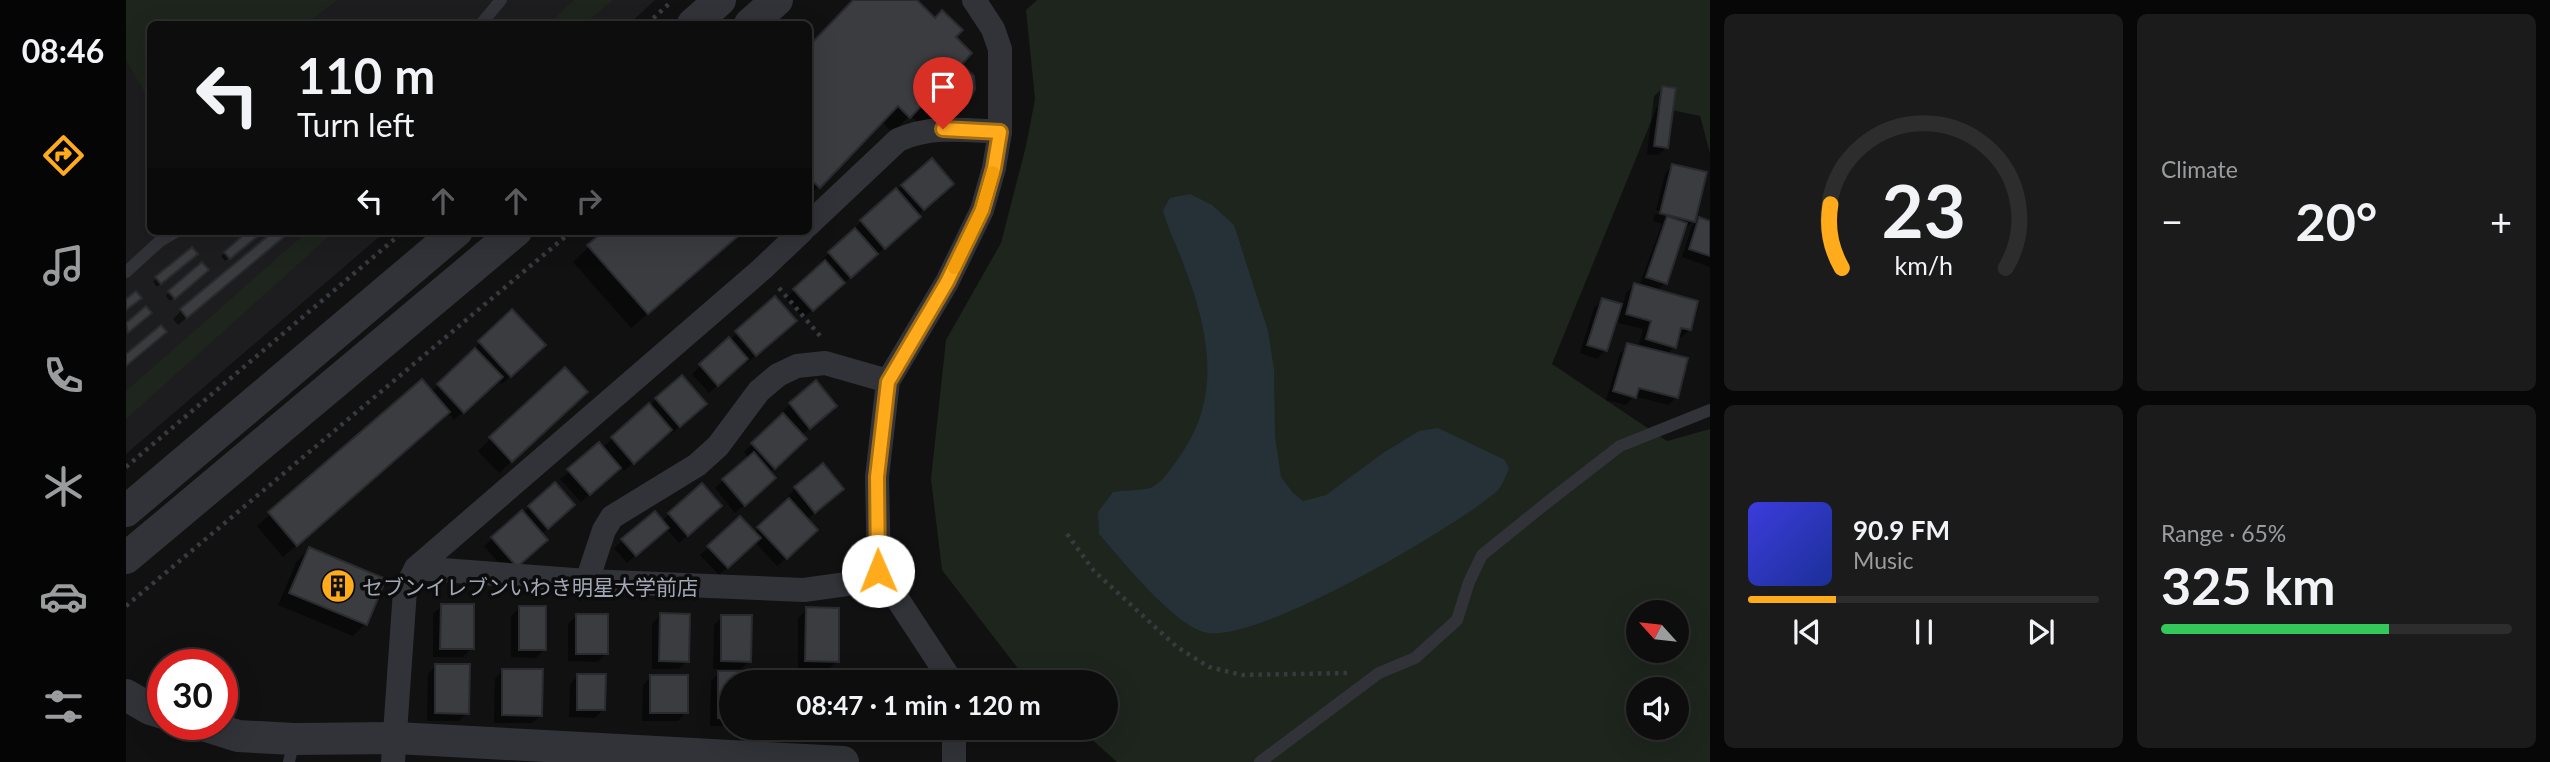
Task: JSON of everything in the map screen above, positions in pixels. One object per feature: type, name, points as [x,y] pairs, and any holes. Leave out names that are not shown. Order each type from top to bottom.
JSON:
[{"type":"street","points":[[697,21],[720,0]]},
{"type":"street","points":[[753,21],[777,0]]},
{"type":"street","points":[[945,670],[878,571],[877,477],[888,382],[947,282],[982,210],[994,168],[1000,132],[1000,49],[993,29],[977,1]]},
{"type":"street","points":[[812,221],[898,140],[915,132],[943,129],[1000,132]]},
{"type":"street","points":[[126,511],[452,235]]},
{"type":"street","points":[[126,558],[511,235]]},
{"type":"street","points":[[395,750],[405,590],[415,568],[762,269],[798,235]]},
{"type":"street","points":[[587,581],[604,530],[612,517],[697,465],[719,446],[759,391],[778,375],[797,366],[825,363],[888,382]]},
{"type":"street","points":[[415,568],[587,581],[804,590],[847,584],[878,571]]},
{"type":"street","points":[[126,695],[147,707]]},
{"type":"street","points":[[238,736],[292,750],[395,750],[843,762]]},
{"type":"street","points":[[954,740],[954,762]]},
{"type":"lane","points":[[483,21],[500,0]]},
{"type":"lane","points":[[126,272],[171,235]]},
{"type":"lane","points":[[1260,762],[1379,673],[1415,658],[1457,620],[1469,582],[1482,555],[1549,501],[1620,446],[1710,410]]},
{"type":"path","points":[[650,21],[672,0]]},
{"type":"path","points":[[126,467],[399,235]]},
{"type":"path","points":[[126,606],[567,235]]},
{"type":"path","points":[[762,269],[825,341],[825,363]]},
{"type":"path","points":[[1067,534],[1094,570],[1177,647],[1209,667],[1242,675],[1379,673]]},
{"type":"shaded area","points":[[126,0],[655,0],[632,21],[147,21],[147,235],[381,235],[126,454]]},
{"type":"shaded area","points":[[126,0],[337,0],[310,21],[147,21],[147,97],[126,60]]},
{"type":"shaded area","points":[[574,0],[613,0],[588,21],[552,21]]},
{"type":"shaded area","points":[[1037,0],[1710,0],[1710,153],[1700,116],[1657,107],[1552,364],[1667,441],[1710,429],[1710,762],[1117,762],[1092,740],[1118,740],[1118,670],[1019,670],[942,570],[931,479],[946,340],[1001,243],[1035,99],[1026,10]]},
{"type":"shaded area","points":[[1190,194],[1212,205],[1234,225],[1268,331],[1274,369],[1275,436],[1281,477],[1293,493],[1303,501],[1326,495],[1383,453],[1419,431],[1438,428],[1505,460],[1509,469],[1498,490],[1473,509],[1356,579],[1270,620],[1234,631],[1208,633],[1181,619],[1135,575],[1099,534],[1098,512],[1113,492],[1150,488],[1164,478],[1195,429],[1203,405],[1207,355],[1203,330],[1189,280],[1163,210],[1170,198]]},
{"type":"shaded area","points":[[303,235],[331,235],[126,419],[126,391]]},
{"type":"building","points":[[853,0],[917,0],[935,18],[942,10],[963,30],[956,37],[972,53],[962,64],[974,76],[975,89],[968,103],[955,111],[939,113],[927,100],[910,118],[898,106],[820,188],[812,181],[812,43]]},
{"type":"building","points":[[1662,86],[1676,88],[1668,148],[1654,146]]},
{"type":"building","points":[[932,158],[954,184],[924,210],[901,185]]},
{"type":"building","points":[[1672,164],[1707,172],[1695,222],[1660,213]]},
{"type":"building","points":[[896,188],[921,217],[885,249],[860,220]]},
{"type":"building","points":[[1667,216],[1687,223],[1667,284],[1646,277]]},
{"type":"building","points":[[1699,217],[1710,221],[1710,256],[1689,249]]},
{"type":"building","points":[[855,228],[878,254],[851,278],[828,252]]},
{"type":"building","points":[[243,235],[259,235],[230,259],[224,252]]},
{"type":"building","points":[[269,235],[286,235],[187,318],[180,309]]},
{"type":"building","points":[[599,235],[739,235],[648,314],[587,245]]},
{"type":"building","points":[[192,247],[198,254],[161,284],[155,277]]},
{"type":"building","points":[[825,260],[845,283],[813,311],[793,289]]},
{"type":"building","points":[[202,262],[209,270],[175,299],[168,291]]},
{"type":"building","points":[[1634,283],[1698,301],[1691,330],[1681,328],[1676,348],[1646,339],[1651,321],[1626,314]]},
{"type":"building","points":[[136,291],[142,298],[126,310],[126,299]]},
{"type":"building","points":[[775,296],[797,321],[756,356],[735,331]]},
{"type":"building","points":[[1602,298],[1622,304],[1607,351],[1587,345]]},
{"type":"building","points":[[146,306],[152,313],[128,333],[126,323]]},
{"type":"building","points":[[512,309],[546,345],[511,377],[478,341]]},
{"type":"building","points":[[161,325],[167,332],[126,366],[126,354]]},
{"type":"building","points":[[729,337],[748,359],[718,386],[699,364]]},
{"type":"building","points":[[1627,343],[1688,358],[1678,398],[1639,388],[1636,398],[1613,391]]},
{"type":"building","points":[[475,348],[503,377],[464,413],[437,384]]},
{"type":"building","points":[[565,367],[588,392],[512,462],[489,437]]},
{"type":"building","points":[[682,375],[707,404],[680,427],[655,398]]},
{"type":"building","points":[[422,379],[450,412],[297,546],[268,512]]},
{"type":"building","points":[[816,380],[837,406],[810,429],[789,403]]},
{"type":"building","points":[[649,403],[672,430],[634,464],[611,437]]},
{"type":"building","points":[[783,413],[807,439],[775,469],[751,443]]},
{"type":"building","points":[[599,442],[621,468],[590,495],[567,469]]},
{"type":"building","points":[[754,452],[776,478],[745,506],[722,479]]},
{"type":"building","points":[[823,463],[844,489],[815,513],[794,487]]},
{"type":"building","points":[[555,482],[575,505],[548,529],[528,506]]},
{"type":"building","points":[[702,483],[722,506],[688,536],[668,513]]},
{"type":"building","points":[[789,498],[818,530],[787,559],[757,527]]},
{"type":"building","points":[[522,510],[548,540],[517,567],[491,537]]},
{"type":"building","points":[[655,511],[669,528],[636,556],[621,539]]},
{"type":"building","points":[[740,516],[761,538],[728,568],[707,546]]},
{"type":"building","name":"セブンイレブンいわき明星大学前店","points":[[309,547],[386,579],[367,625],[289,593]]},
{"type":"building","points":[[441,604],[474,604],[474,649],[440,649]]},
{"type":"building","points":[[519,606],[546,606],[546,650],[519,650]]},
{"type":"building","points":[[806,607],[839,608],[839,662],[805,661]]},
{"type":"building","points":[[660,613],[690,614],[689,662],[659,661]]},
{"type":"building","points":[[576,614],[608,614],[608,654],[576,654]]},
{"type":"building","points":[[721,615],[752,615],[751,662],[721,661]]},
{"type":"building","points":[[435,664],[470,664],[469,714],[435,713]]},
{"type":"building","points":[[502,669],[543,669],[542,716],[502,715]]},
{"type":"building","points":[[718,671],[719,671],[719,718]]},
{"type":"building","points":[[577,674],[606,674],[605,710],[577,710]]},
{"type":"building","points":[[650,675],[688,675],[688,713],[650,713]]},
{"type":"slow traffic","points":[[954,268],[982,210],[993,172]]},
{"type":"place","name":"セブンイレブンいわき明星大学前店","points":[[338,586]]},
{"type":"route","points":[[878,571],[877,477],[888,382],[947,282],[982,210],[994,168],[1000,132],[943,129]]}]
